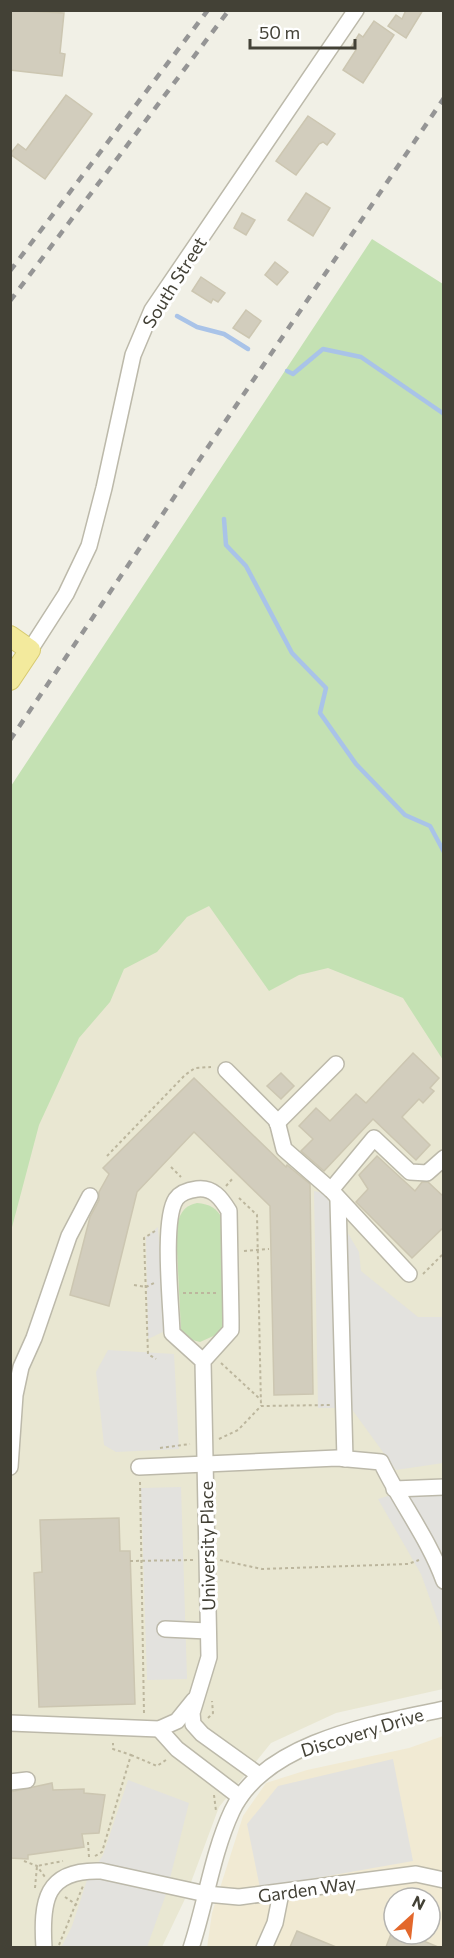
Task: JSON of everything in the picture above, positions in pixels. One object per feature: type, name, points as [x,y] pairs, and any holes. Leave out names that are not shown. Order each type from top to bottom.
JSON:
[{"type":"main road","points":[[10,636],[30,650]]},
{"type":"main road","name":"South Street","points":[[10,680],[30,650]]},
{"type":"street","name":"South Street","points":[[30,650],[66,594],[88,546],[104,488],[132,355],[152,310],[356,10]]},
{"type":"street","points":[[277,1123],[336,1064]]},
{"type":"street","points":[[226,1070],[277,1123],[284,1149],[334,1195],[409,1274]]},
{"type":"street","points":[[345,1459],[345,1405],[334,1195],[374,1138],[410,1172],[428,1173],[444,1158]]},
{"type":"street","points":[[205,1188],[222,1199],[229,1211],[231,1330],[206,1357],[172,1333],[170,1276],[169,1225],[175,1200],[187,1191],[205,1188]]},
{"type":"street","points":[[10,1467],[15,1395],[21,1366],[34,1338],[69,1236],[90,1196]]},
{"type":"street","name":"University Place","points":[[196,1727],[192,1713],[208,1666],[206,1357]]},
{"type":"street","points":[[139,1467],[345,1459],[381,1461],[394,1490],[432,1554],[444,1581]]},
{"type":"street","points":[[394,1490],[444,1487]]},
{"type":"street","points":[[165,1629],[208,1631]]},
{"type":"street","points":[[10,1723],[159,1729],[177,1721],[196,1697]]},
{"type":"street","name":"Discovery Drive","points":[[191,1947],[232,1812],[240,1797],[259,1775],[300,1748],[444,1709]]},
{"type":"street","points":[[427,1713],[444,1719]]},
{"type":"street","points":[[177,1721],[196,1727],[259,1775]]},
{"type":"street","points":[[159,1729],[177,1749],[240,1797]]},
{"type":"street","points":[[10,1782],[27,1780]]},
{"type":"street","points":[[44,1947],[42,1919],[51,1888],[69,1874],[87,1870]]},
{"type":"street","name":"Garden Way","points":[[87,1870],[206,1894],[239,1897],[416,1874],[444,1880]]},
{"type":"street","points":[[264,1947],[276,1923],[281,1893]]},
{"type":"path","points":[[107,1156],[185,1075],[206,1066],[226,1070]]},
{"type":"path","points":[[171,1167],[181,1177]]},
{"type":"path","points":[[222,1182],[226,1186],[234,1177]]},
{"type":"path","points":[[160,1448],[213,1442],[238,1430],[261,1406],[257,1215],[234,1193]]},
{"type":"path","points":[[156,1359],[148,1354],[144,1238],[160,1229]]},
{"type":"path","points":[[409,1274],[416,1282],[444,1253]]},
{"type":"path","points":[[134,1285],[146,1287],[170,1276]]},
{"type":"path","points":[[171,1293],[220,1293]]},
{"type":"path","points":[[206,1357],[261,1400]]},
{"type":"path","points":[[261,1406],[345,1405]]},
{"type":"path","points":[[130,1561],[221,1560],[262,1569],[408,1564],[432,1554]]},
{"type":"path","points":[[131,1755],[157,1767],[161,1762],[171,1760]]},
{"type":"path","points":[[213,1792],[217,1818]]},
{"type":"path","points":[[58,1947],[77,1905],[87,1870],[88,1842]]},
{"type":"shaded area","points":[[443,729],[443,1689],[336,1713],[271,1743],[219,1807],[184,1901],[162,1947],[11,1947],[10,1005]]},
{"type":"shaded area","points":[[314,1191],[324,1193],[359,1252],[361,1271],[418,1317],[443,1317],[443,1463],[396,1470],[351,1408],[318,1408]]},
{"type":"shaded area","points":[[158,1227],[165,1331],[148,1339],[146,1237]]},
{"type":"shaded area","points":[[108,1350],[174,1354],[179,1449],[116,1452],[104,1445],[96,1372]]},
{"type":"shaded area","points":[[443,1480],[443,1635],[421,1574],[378,1499],[411,1489],[408,1481]]},
{"type":"shaded area","points":[[181,1487],[187,1679],[147,1680],[141,1488]]},
{"type":"shaded area","points":[[443,1736],[443,1947],[207,1948],[212,1913],[243,1816],[266,1783],[307,1770],[409,1748]]},
{"type":"shaded area","points":[[393,1759],[413,1861],[260,1888],[247,1824],[278,1786]]},
{"type":"shaded area","points":[[128,1780],[189,1803],[166,1894],[147,1947],[61,1948],[72,1926],[87,1880],[103,1855]]},
{"type":"green space","points":[[372,239],[443,284],[443,1060],[403,998],[328,968],[299,975],[269,991],[209,906],[187,917],[157,952],[124,969],[110,1002],[79,1038],[39,1125],[11,1231],[11,786]]},
{"type":"green space","points":[[197,1203],[212,1207],[223,1219],[223,1326],[220,1333],[200,1342],[189,1339],[181,1330],[176,1230],[182,1212]]},
{"type":"building","points":[[10,10],[64,13],[60,53],[65,54],[62,76],[10,70]]},
{"type":"building","points":[[406,10],[423,10],[406,38],[388,26],[396,15],[402,19]]},
{"type":"building","points":[[374,21],[394,35],[363,83],[343,70],[356,50],[351,47],[359,34],[363,37]]},
{"type":"building","points":[[66,95],[92,114],[45,179],[10,154],[18,144],[26,150]]},
{"type":"building","points":[[308,116],[335,134],[327,145],[323,142],[319,144],[296,175],[276,161]]},
{"type":"building","points":[[306,193],[330,208],[313,236],[288,220]]},
{"type":"building","points":[[242,213],[255,220],[246,235],[234,228]]},
{"type":"building","points":[[275,262],[288,272],[277,285],[265,275]]},
{"type":"building","points":[[201,277],[225,293],[218,302],[213,299],[211,303],[192,291]]},
{"type":"building","points":[[246,310],[261,321],[249,338],[233,328]]},
{"type":"building","points":[[413,1053],[439,1078],[430,1088],[434,1091],[423,1103],[419,1099],[402,1117],[430,1145],[416,1160],[373,1119],[324,1171],[301,1151],[313,1139],[299,1126],[316,1108],[330,1121],[356,1094],[366,1103]]},
{"type":"building","points":[[281,1073],[294,1086],[281,1099],[267,1086]]},
{"type":"building","points":[[194,1078],[286,1167],[287,1165],[310,1184],[313,1394],[274,1395],[270,1206],[194,1132],[137,1192],[109,1306],[70,1295],[90,1217],[99,1200],[99,1192],[109,1174],[103,1168]]},
{"type":"building","points":[[377,1156],[415,1191],[422,1182],[428,1182],[444,1197],[444,1227],[412,1258],[356,1202],[368,1189],[359,1175]]},
{"type":"building","points":[[119,1518],[120,1551],[130,1551],[135,1704],[39,1707],[34,1573],[42,1572],[40,1520]]},
{"type":"building","points":[[52,1783],[53,1790],[84,1789],[84,1793],[105,1795],[99,1833],[82,1834],[84,1847],[28,1855],[28,1859],[10,1858],[10,1792]]},
{"type":"building","points":[[297,1931],[336,1947],[290,1947]]},
{"type":"building","points":[[436,1946],[438,1947],[386,1947]]},
{"type":"waterway","points":[[177,316],[197,327],[224,334],[248,349]]},
{"type":"waterway","points":[[287,371],[293,374],[323,349],[361,357],[444,414]]},
{"type":"waterway","points":[[224,519],[226,545],[246,566],[292,653],[326,688],[320,713],[356,764],[405,815],[430,826],[444,852]]},
{"type":"railway","points":[[10,271],[208,10]]},
{"type":"railway","points":[[10,301],[229,10]]},
{"type":"railway","points":[[10,740],[444,98]]}]
